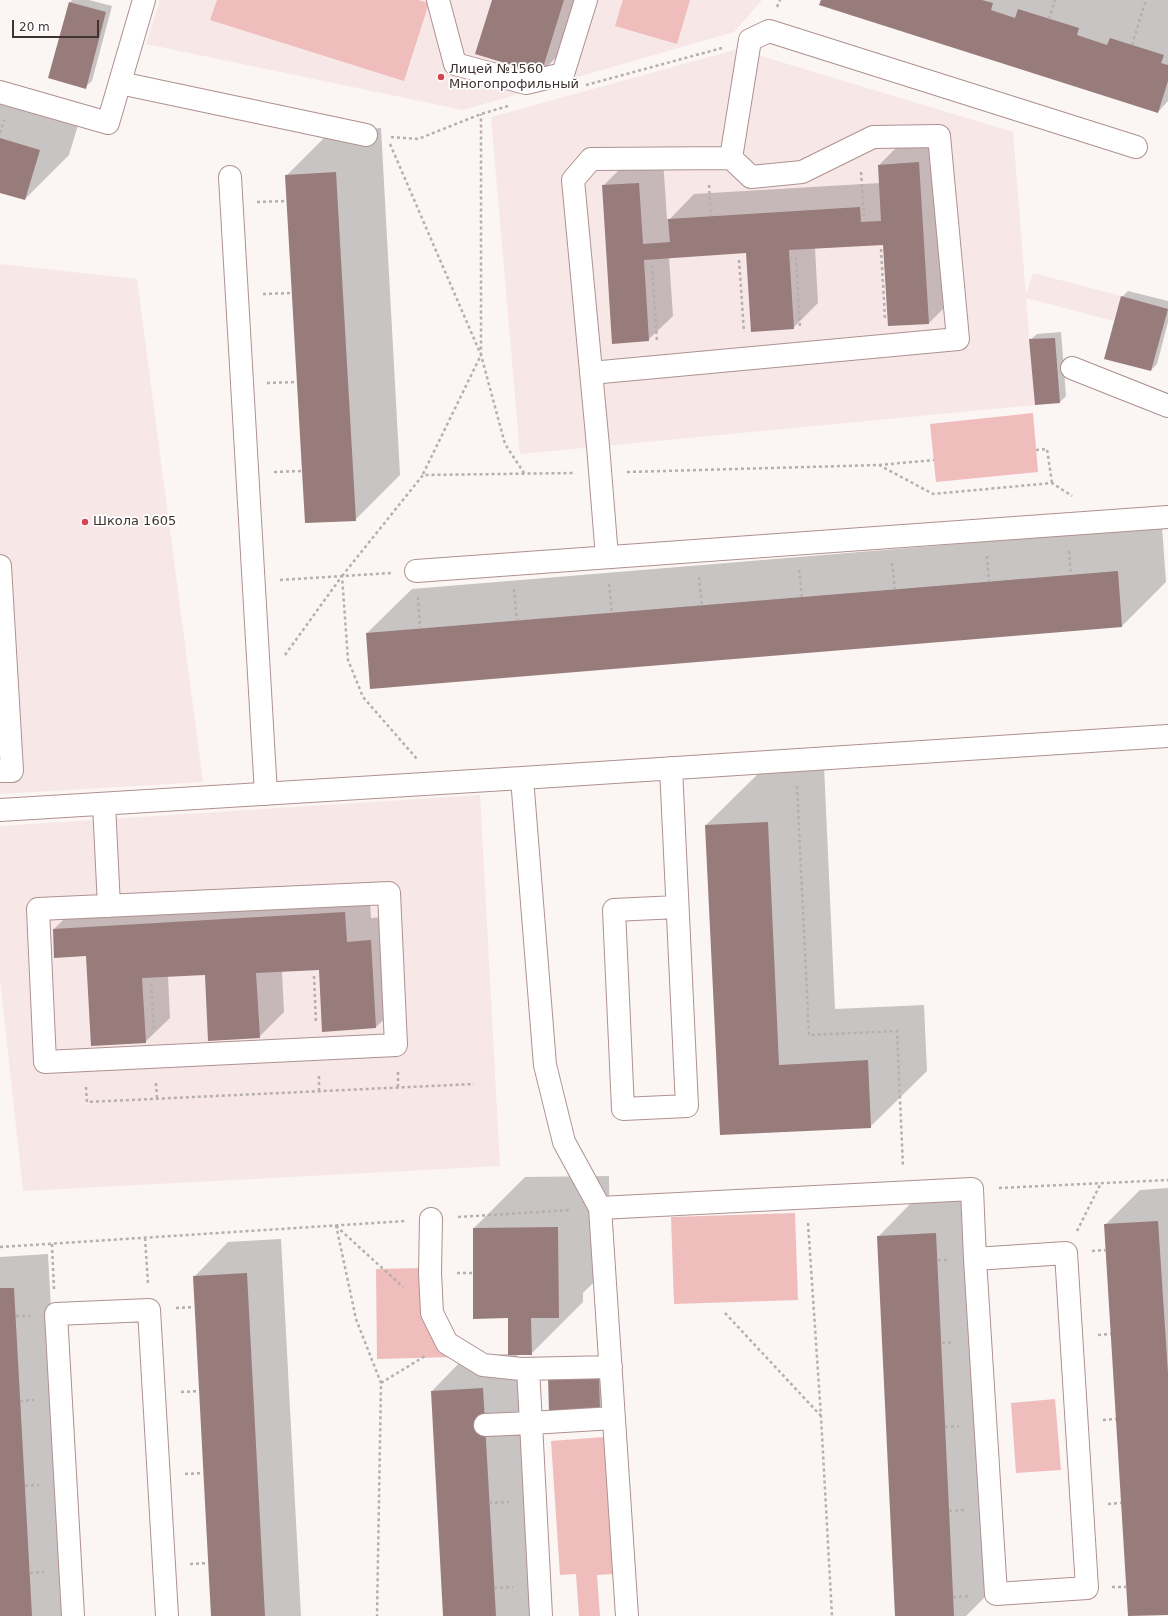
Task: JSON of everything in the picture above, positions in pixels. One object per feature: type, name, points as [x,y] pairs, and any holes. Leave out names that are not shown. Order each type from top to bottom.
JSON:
[{"type":"lane","points":[[0,92],[108,123],[144,0]]},
{"type":"lane","points":[[438,0],[455,64],[526,83],[563,74],[586,0]]},
{"type":"lane","points":[[731,158],[750,40],[769,31],[1136,147]]},
{"type":"lane","points":[[120,83],[377,136]]},
{"type":"lane","points":[[592,374],[958,339],[940,136],[873,137],[802,172],[751,177],[731,158],[591,159],[573,180],[592,374],[607,557]]},
{"type":"lane","points":[[230,177],[266,794]]},
{"type":"lane","points":[[1072,368],[1168,406]]},
{"type":"lane","points":[[416,571],[1168,517]]},
{"type":"lane","points":[[0,566],[12,771],[0,771]]},
{"type":"lane","points":[[0,810],[1168,736]]},
{"type":"lane","points":[[671,768],[687,1106],[623,1109],[614,910],[677,907]]},
{"type":"lane","points":[[522,778],[546,1065],[564,1142],[600,1208],[628,1616]]},
{"type":"lane","points":[[104,804],[109,906]]},
{"type":"lane","points":[[389,893],[396,1045],[85,1060],[45,1062],[38,909],[389,893]]},
{"type":"lane","points":[[600,1208],[972,1189],[975,1259],[996,1594],[1087,1588],[1066,1253],[975,1259]]},
{"type":"lane","points":[[432,1219],[430,1273],[432,1313],[447,1343],[483,1365],[528,1369],[611,1367]]},
{"type":"lane","points":[[73,1616],[56,1314],[149,1310],[167,1616]]},
{"type":"lane","points":[[528,1369],[541,1616]]},
{"type":"lane","points":[[485,1425],[614,1418]]},
{"type":"path","points":[[1049,19],[1055,0]]},
{"type":"path","points":[[1132,45],[1146,0]]},
{"type":"path","points":[[260,689],[342,576],[423,475],[480,355],[481,114]]},
{"type":"path","points":[[377,136],[480,355],[506,444],[524,474]]},
{"type":"path","points":[[859,144],[864,216]]},
{"type":"path","points":[[707,158],[711,216]]},
{"type":"path","points":[[881,248],[887,346]]},
{"type":"path","points":[[789,258],[796,258],[802,354]]},
{"type":"path","points":[[739,260],[746,359]]},
{"type":"path","points":[[644,268],[652,267],[659,367]]},
{"type":"path","points":[[1036,450],[1047,449],[1052,483]]},
{"type":"path","points":[[423,475],[600,473],[879,465],[934,460]]},
{"type":"path","points":[[879,465],[933,494],[1052,483],[1078,500]]},
{"type":"path","points":[[512,565],[517,621]]},
{"type":"path","points":[[253,582],[416,571],[420,629]]},
{"type":"path","points":[[342,576],[348,660],[363,697],[438,783]]},
{"type":"path","points":[[796,760],[808,1035],[897,1031],[904,1193]]},
{"type":"path","points":[[85,1060],[87,1102],[474,1084]]},
{"type":"path","points":[[972,1189],[1168,1180]]},
{"type":"path","points":[[1066,1253],[1101,1183]]},
{"type":"path","points":[[807,1198],[832,1616]]},
{"type":"path","points":[[0,1247],[600,1208]]},
{"type":"path","points":[[336,1225],[432,1313]]},
{"type":"path","points":[[336,1225],[356,1319],[381,1383],[377,1616]]},
{"type":"path","points":[[1066,1253],[1106,1250]]},
{"type":"path","points":[[726,1313],[821,1417]]},
{"type":"path","points":[[381,1383],[447,1343]]},
{"type":"shaded area","name":"Лицей №1560 Многопрофильный","points":[[160,0],[762,0],[734,32],[463,110],[146,44]]},
{"type":"shaded area","points":[[217,0],[418,0],[429,3],[404,81],[210,20]]},
{"type":"shaded area","points":[[623,0],[690,0],[677,44],[615,26]]},
{"type":"shaded area","points":[[738,49],[1013,132],[1026,296],[1033,273],[1121,296],[1114,321],[1026,298],[1035,405],[520,454],[491,117]]},
{"type":"shaded area","name":"Школа 1605","points":[[0,264],[137,279],[203,782],[0,794]]},
{"type":"shaded area","points":[[1033,413],[1038,472],[936,482],[930,424]]},
{"type":"shaded area","points":[[480,795],[500,1166],[23,1191],[0,979],[0,826]]},
{"type":"shaded area","points":[[795,1213],[798,1300],[674,1304],[671,1217]]},
{"type":"shaded area","points":[[425,1268],[425,1315],[428,1331],[440,1346],[453,1357],[377,1359],[376,1269]]},
{"type":"shaded area","points":[[1055,1399],[1061,1470],[1016,1473],[1011,1403]]},
{"type":"shaded area","points":[[604,1437],[613,1574],[597,1575],[600,1616],[579,1616],[576,1574],[560,1575],[551,1441]]},
{"type":"building","points":[[492,0],[564,0],[541,74],[475,54]]},
{"type":"building","points":[[821,0],[982,0],[993,3],[991,10],[1015,18],[1018,9],[1079,28],[1077,35],[1107,45],[1110,38],[1164,55],[1161,63],[1168,65],[1168,81],[1158,113],[819,5]]},
{"type":"building","points":[[69,2],[106,12],[86,89],[48,78]]},
{"type":"building","points":[[0,138],[40,150],[25,200],[0,193]]},
{"type":"building","points":[[919,162],[929,324],[888,326],[883,245],[789,250],[794,329],[751,332],[746,253],[644,260],[649,341],[612,344],[602,185],[639,183],[643,244],[670,242],[668,219],[860,207],[861,222],[881,221],[878,165]]},
{"type":"building","points":[[336,172],[356,521],[305,523],[285,175]]},
{"type":"building","points":[[1121,296],[1168,309],[1151,371],[1104,359]]},
{"type":"building","points":[[1055,338],[1060,403],[1035,405],[1029,339]]},
{"type":"building","points":[[1118,571],[1122,627],[370,689],[366,633]]},
{"type":"building","points":[[768,822],[779,1065],[868,1060],[871,1128],[720,1135],[705,825]]},
{"type":"building","points":[[345,912],[347,942],[371,940],[376,1028],[322,1032],[319,970],[256,973],[260,1038],[208,1041],[205,975],[142,978],[146,1043],[91,1046],[86,956],[54,958],[53,929]]},
{"type":"building","points":[[1158,1221],[1168,1373],[1168,1615],[1128,1616],[1104,1224]]},
{"type":"building","points":[[558,1227],[559,1318],[531,1318],[532,1355],[508,1355],[508,1318],[473,1319],[473,1228]]},
{"type":"building","points":[[936,1233],[954,1616],[895,1616],[877,1236]]},
{"type":"building","points":[[247,1273],[265,1616],[211,1616],[193,1276]]},
{"type":"building","points":[[0,1288],[14,1288],[32,1616],[0,1616]]},
{"type":"building","points":[[599,1375],[600,1410],[549,1412],[548,1377]]},
{"type":"building","points":[[483,1388],[496,1616],[443,1616],[431,1391]]},
{"type":"place","name":"Лицей №1560 Многопрофильный","points":[[441,77]]},
{"type":"place","name":"Школа 1605","points":[[85,522]]}]
